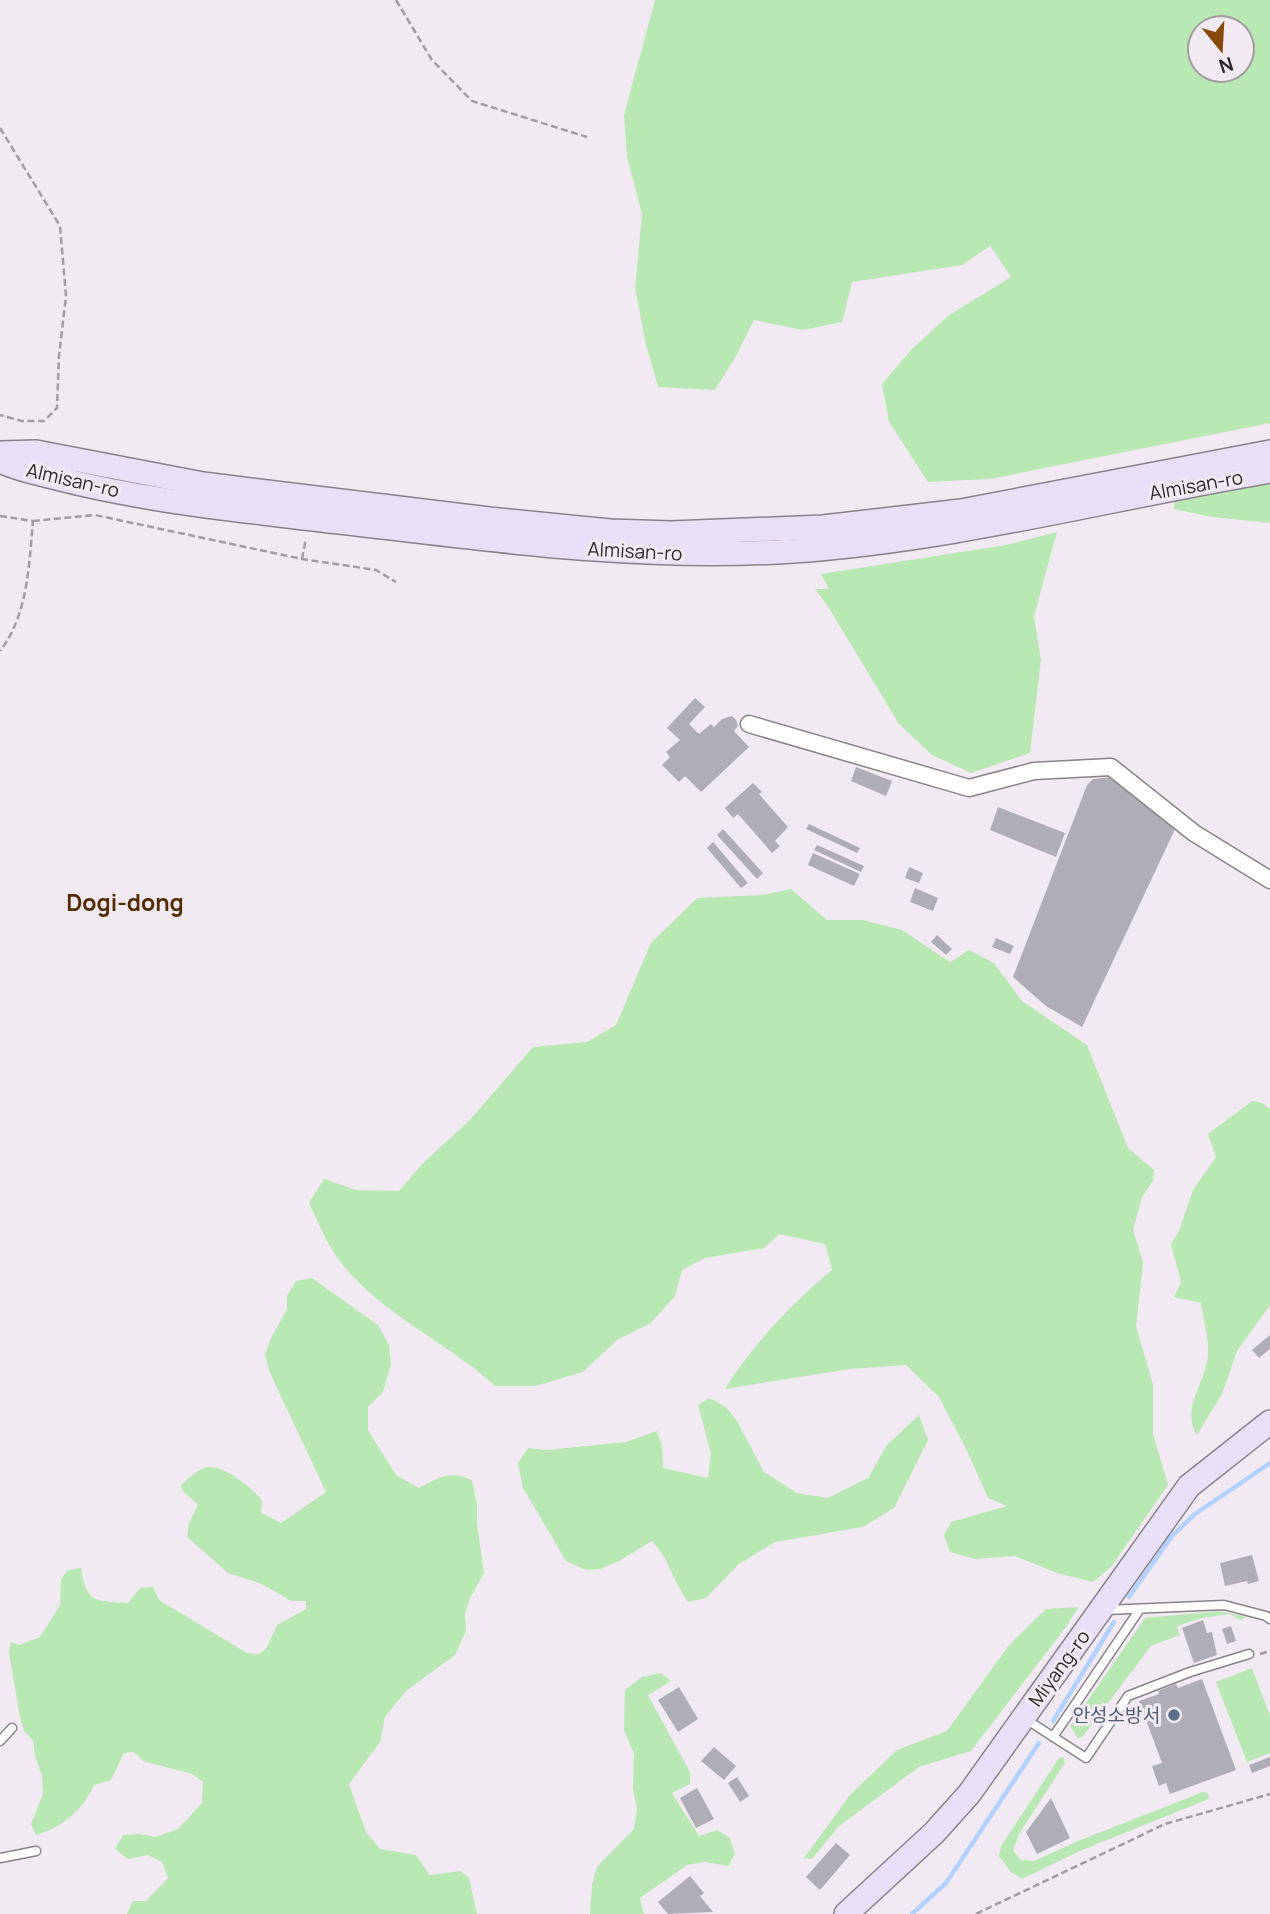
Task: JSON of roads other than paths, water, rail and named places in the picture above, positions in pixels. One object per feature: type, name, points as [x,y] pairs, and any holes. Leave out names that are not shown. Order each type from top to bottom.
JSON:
[{"type":"main road","name":"Almisan-ro","points":[[0,453],[36,452],[204,484],[475,518],[610,531],[671,533],[823,527],[961,510],[1270,452]]},
{"type":"main road","name":"Almisan-ro","points":[[0,461],[88,486],[204,507],[510,542],[651,554],[793,551],[868,543],[996,523],[1270,471]]},
{"type":"main road","name":"Miyang-ro","points":[[846,1914],[897,1870],[969,1794],[1189,1486],[1270,1422]]},
{"type":"street","points":[[749,724],[969,788],[1034,771],[1111,767],[1194,833],[1270,880]]},
{"type":"lane","points":[[1100,1611],[1224,1605],[1266,1615],[1270,1619]]},
{"type":"lane","points":[[1054,1737],[1140,1609]]},
{"type":"lane","points":[[1023,1718],[1086,1758],[1128,1696],[1190,1672],[1249,1654]]},
{"type":"lane","points":[[0,1741],[12,1728]]},
{"type":"lane","points":[[0,1858],[36,1851]]},
{"type":"waterway","points":[[1129,1597],[1172,1536],[1195,1514],[1270,1463]]},
{"type":"waterway","points":[[1053,1721],[1114,1622]]},
{"type":"waterway","points":[[912,1914],[946,1883],[1039,1743]]},
{"type":"place","name":"안성소방서","points":[[1174,1715]]},
{"type":"district","name":"Dogi-dong","points":[[125,902]]}]
